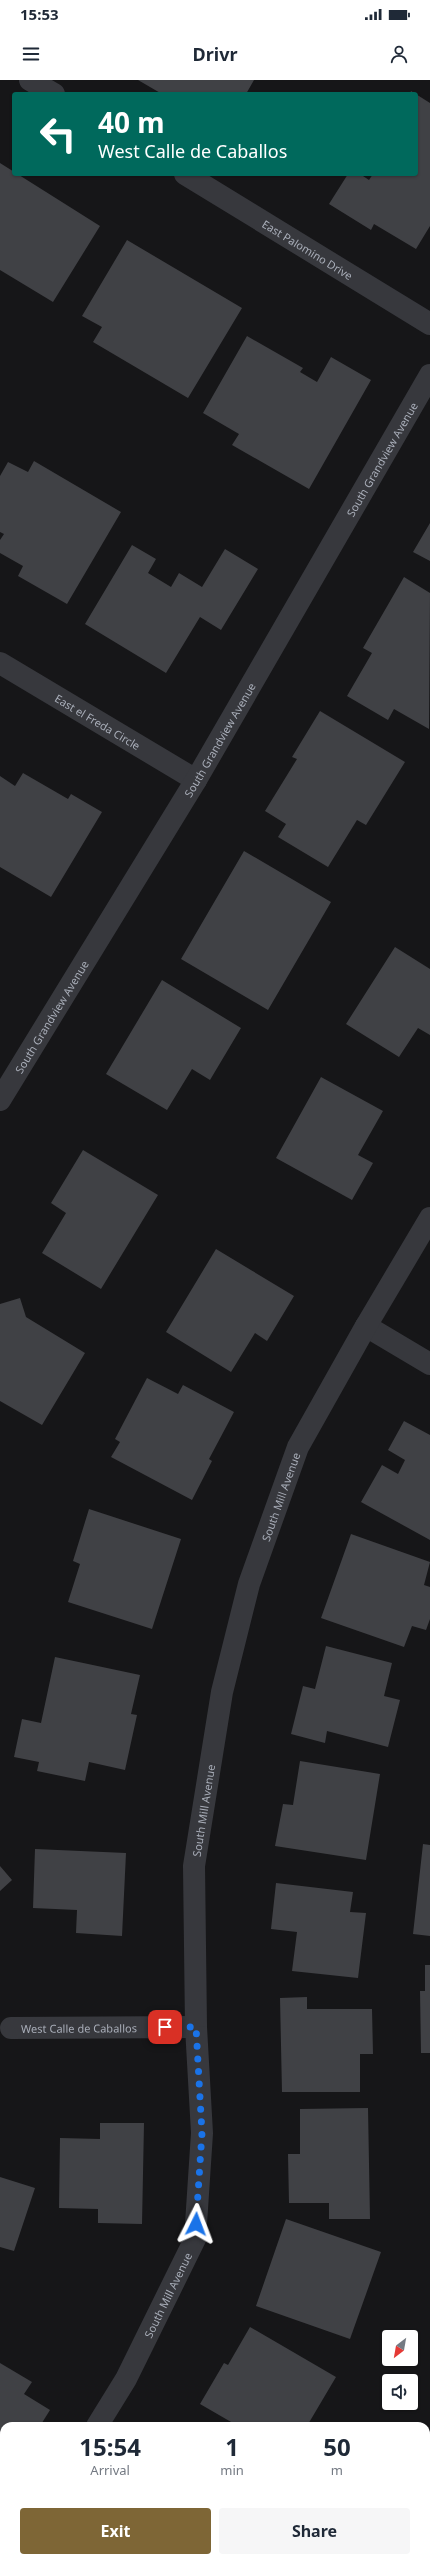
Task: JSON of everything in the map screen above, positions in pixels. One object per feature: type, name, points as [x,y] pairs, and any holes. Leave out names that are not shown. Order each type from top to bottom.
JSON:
[{"type":"street","name":"East Palomino Drive","points":[[188,176],[430,324]]},
{"type":"street","name":"South Grandview Avenue","points":[[0,1100],[196,780],[430,375]]},
{"type":"street","name":"East el Freda Circle","points":[[0,663],[196,780]]},
{"type":"street","name":"South Mill Avenue","points":[[99,2422],[126,2379],[195,2240],[202,2133],[196,2027],[194,1866],[222,1692],[249,1584],[298,1447],[366,1326],[430,1218]]},
{"type":"street","points":[[366,1326],[430,1364]]},
{"type":"street","name":"West Calle de Caballos","points":[[11,2028],[196,2027]]},
{"type":"building","points":[[138,80],[254,80],[247,92],[159,92]]},
{"type":"building","points":[[418,95],[430,103],[430,226],[416,249],[374,224],[371,230],[329,204],[347,176],[363,176],[369,180],[372,176],[418,176]]},
{"type":"building","points":[[0,163],[12,171],[12,176],[21,176],[100,226],[53,302],[0,270]]},
{"type":"building","points":[[127,240],[242,308],[188,398],[93,342],[102,327],[82,316]]},
{"type":"building","points":[[247,336],[303,368],[300,372],[317,382],[331,357],[371,380],[309,489],[232,445],[239,434],[203,413]]},
{"type":"building","points":[[34,461],[121,512],[67,604],[18,576],[23,566],[0,553],[0,540],[4,534],[0,532],[0,476],[8,462],[28,472]]},
{"type":"building","points":[[430,523],[430,561],[413,552]]},
{"type":"building","points":[[132,545],[156,559],[148,573],[171,587],[179,573],[202,587],[225,549],[258,569],[221,630],[200,617],[166,673],[85,624]]},
{"type":"building","points":[[404,577],[430,593],[429,729],[394,709],[388,720],[347,696],[372,653],[363,648]]},
{"type":"building","points":[[320,711],[405,762],[366,825],[357,820],[328,867],[278,837],[286,824],[265,811],[297,759],[292,757]]},
{"type":"building","points":[[23,773],[68,799],[71,794],[102,812],[51,897],[0,867],[0,776],[15,786]]},
{"type":"building","points":[[244,851],[331,902],[268,1010],[181,959]]},
{"type":"building","points":[[395,947],[430,969],[430,1035],[418,1028],[399,1057],[346,1024]]},
{"type":"building","points":[[162,980],[241,1028],[210,1080],[192,1069],[167,1110],[106,1074]]},
{"type":"building","points":[[321,1077],[383,1111],[358,1155],[373,1163],[352,1200],[276,1158]]},
{"type":"building","points":[[83,1150],[158,1195],[101,1289],[42,1253],[66,1213],[51,1203]]},
{"type":"building","points":[[216,1249],[294,1296],[267,1341],[255,1333],[231,1372],[166,1332]]},
{"type":"building","points":[[20,1298],[26,1317],[85,1353],[42,1425],[0,1401],[0,1304]]},
{"type":"building","points":[[147,1378],[178,1394],[183,1385],[234,1412],[209,1459],[212,1461],[192,1500],[111,1457],[120,1442],[115,1439]]},
{"type":"building","points":[[404,1421],[430,1435],[430,1540],[361,1502],[382,1465],[398,1474],[405,1460],[388,1450]]},
{"type":"building","points":[[89,1509],[181,1539],[152,1629],[68,1602],[80,1564],[73,1561]]},
{"type":"building","points":[[351,1534],[430,1562],[424,1585],[430,1587],[430,1619],[426,1630],[412,1626],[404,1647],[321,1618]]},
{"type":"building","points":[[326,1646],[392,1663],[384,1696],[400,1700],[388,1747],[327,1731],[325,1743],[291,1734],[303,1686],[315,1689]]},
{"type":"building","points":[[55,1657],[140,1675],[131,1714],[137,1715],[125,1770],[89,1762],[85,1781],[37,1771],[39,1762],[14,1757],[22,1719],[41,1723]]},
{"type":"building","points":[[300,1761],[380,1774],[366,1860],[275,1846],[283,1804],[293,1805]]},
{"type":"building","points":[[423,1844],[430,1845],[430,1936],[413,1934]]},
{"type":"building","points":[[35,1849],[126,1853],[122,1936],[76,1933],[77,1910],[33,1908]]},
{"type":"building","points":[[0,1866],[12,1880],[0,1891]]},
{"type":"building","points":[[276,1883],[353,1892],[350,1912],[366,1913],[358,1978],[292,1971],[297,1932],[271,1929]]},
{"type":"building","points":[[425,1965],[430,1965],[430,2053],[421,2053],[420,1991],[425,1991]]},
{"type":"building","points":[[307,1997],[307,2009],[372,2009],[373,2054],[360,2054],[360,2092],[282,2092],[280,1998]]},
{"type":"building","points":[[368,2108],[370,2219],[329,2219],[329,2203],[289,2203],[288,2154],[300,2154],[300,2109]]},
{"type":"building","points":[[100,2123],[144,2123],[142,2224],[98,2223],[98,2209],[59,2208],[60,2138],[100,2139]]},
{"type":"building","points":[[0,2177],[35,2188],[14,2251],[0,2247]]},
{"type":"building","points":[[286,2219],[381,2252],[350,2339],[256,2306]]},
{"type":"building","points":[[250,2327],[336,2377],[309,2422],[231,2422],[200,2404],[224,2363],[228,2365]]},
{"type":"building","points":[[0,2363],[32,2382],[24,2394],[50,2410],[42,2422],[0,2422]]},
{"type":"route","points":[[165,2027],[196,2027],[202,2133],[196,2224]]}]
